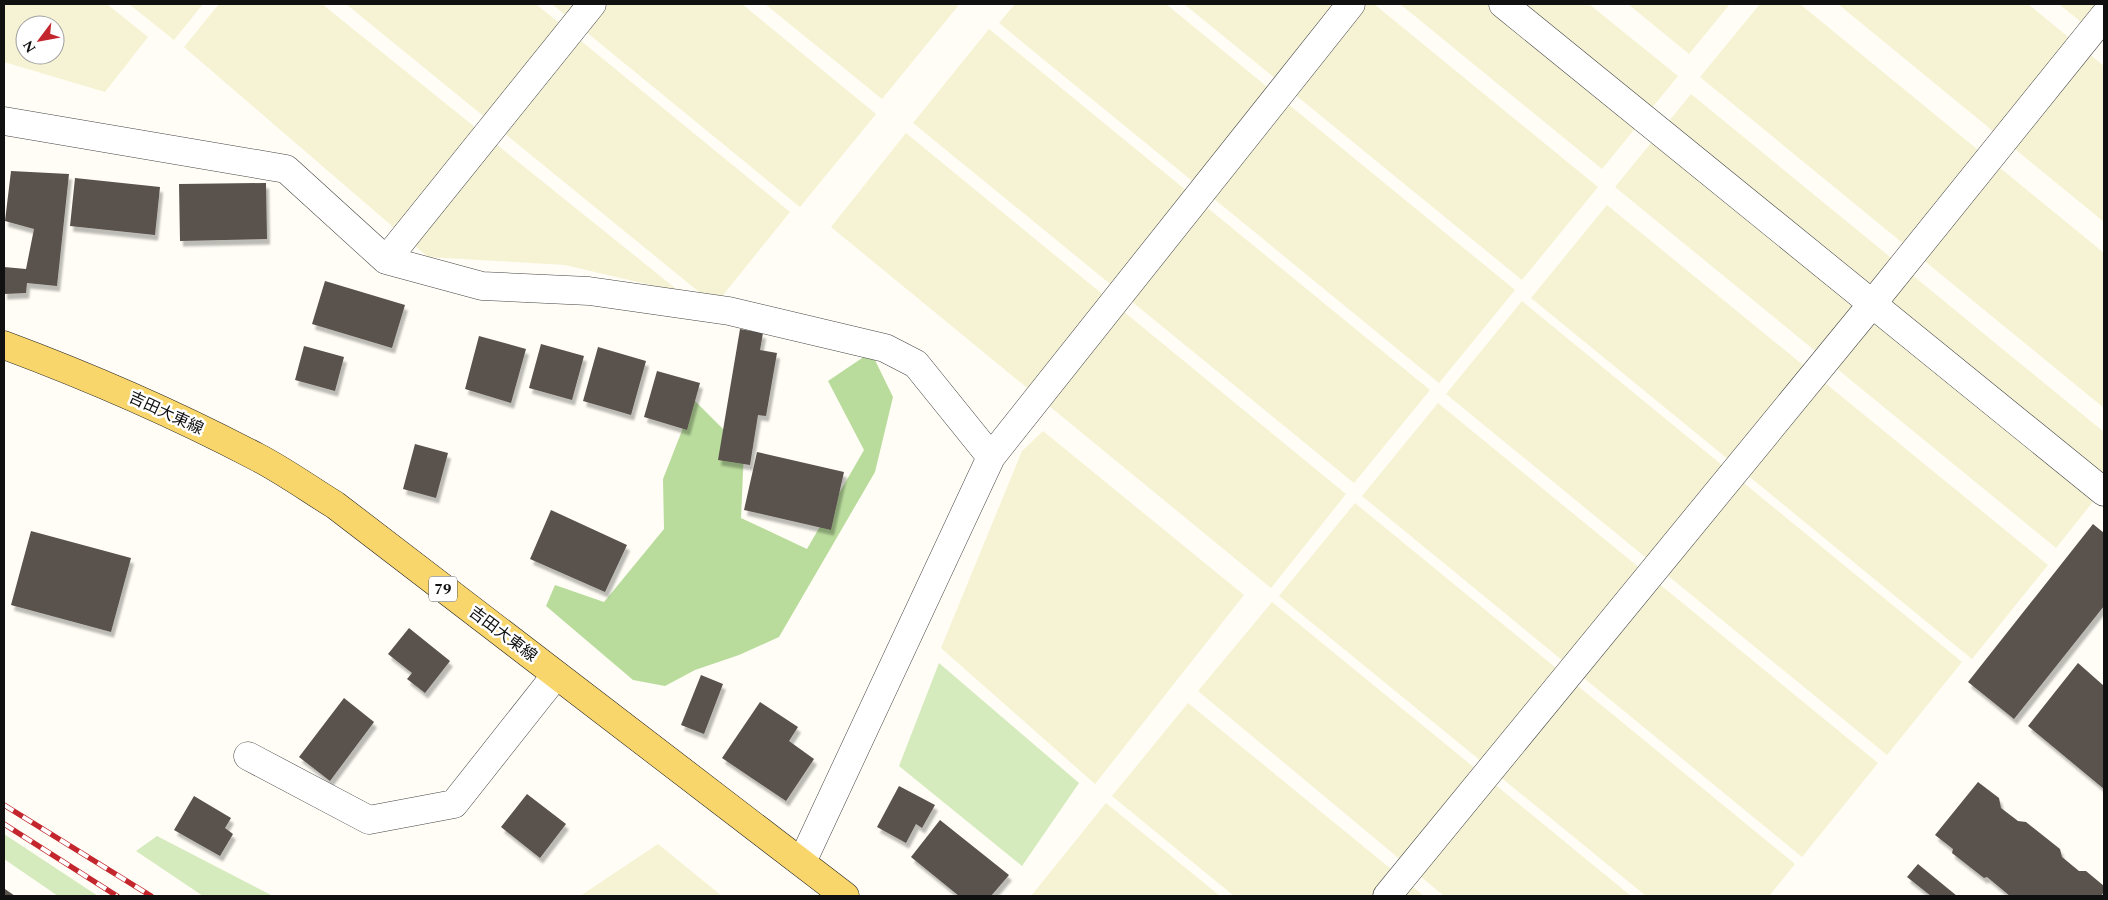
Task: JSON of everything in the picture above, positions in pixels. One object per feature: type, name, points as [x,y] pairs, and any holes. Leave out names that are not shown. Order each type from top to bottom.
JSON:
[{"type":"main road","name":"吉田大東線","points":[[4,345],[86,376],[259,458],[335,505],[845,896]]},
{"type":"street","points":[[386,260],[592,4]]},
{"type":"street","points":[[802,862],[991,457],[1351,4]]},
{"type":"street","points":[[1503,4],[2104,492]]},
{"type":"street","points":[[1387,896],[1872,304],[2104,16]]},
{"type":"street","points":[[4,120],[286,170],[386,260],[482,286],[589,291],[729,312],[885,348],[916,364],[991,457]]},
{"type":"street","points":[[248,756],[369,820],[454,804],[556,675]]},
{"type":"shaded area","points":[[4,4],[107,4],[148,37],[105,92],[4,62]]},
{"type":"shaded area","points":[[129,4],[203,4],[174,40]]},
{"type":"shaded area","points":[[219,4],[322,4],[680,292],[565,265],[428,257],[184,47]]},
{"type":"shaded area","points":[[346,4],[536,4],[790,212],[715,305]]},
{"type":"shaded area","points":[[552,4],[742,4],[876,114],[800,207]]},
{"type":"shaded area","points":[[765,4],[955,4],[958,6],[882,99]]},
{"type":"shaded area","points":[[1015,4],[1166,4],[1515,290],[1439,383],[999,23]]},
{"type":"shaded area","points":[[1184,4],[1374,4],[1598,187],[1522,280]]},
{"type":"shaded area","points":[[1400,4],[1589,4],[1678,76],[1602,169]]},
{"type":"shaded area","points":[[1628,4],[1730,4],[1689,54]]},
{"type":"shaded area","points":[[1760,4],[1800,4],[2104,253],[2104,408],[1700,77]]},
{"type":"shaded area","points":[[1838,4],[2028,4],[2104,66],[2104,222]]},
{"type":"shaded area","points":[[2059,4],[2104,4],[2104,41]]},
{"type":"shaded area","points":[[989,29],[1430,390],[1354,483],[913,123]]},
{"type":"shaded area","points":[[1691,94],[2104,432],[2104,488],[2056,548],[1615,187]]},
{"type":"shaded area","points":[[906,133],[1346,494],[1271,588],[831,227]]},
{"type":"shaded area","points":[[1607,205],[2048,565],[1972,659],[1531,298]]},
{"type":"shaded area","points":[[1522,301],[1962,662],[1887,755],[1446,394]]},
{"type":"shaded area","points":[[1438,403],[1878,763],[1802,857],[1362,496]]},
{"type":"shaded area","points":[[1043,431],[1244,595],[1095,784],[941,648],[1022,451]]},
{"type":"shaded area","points":[[1355,503],[1795,864],[1769,896],[1646,896],[1279,596]]},
{"type":"shaded area","points":[[1272,602],[1631,896],[1444,896],[1198,691]]},
{"type":"shaded area","points":[[1188,703],[1424,896],[1234,896],[1112,796]]},
{"type":"shaded area","points":[[1106,803],[1220,896],[1031,896]]},
{"type":"shaded area","points":[[658,844],[722,896],[580,896]]},
{"type":"green space","points":[[871,352],[893,397],[875,472],[779,637],[739,655],[695,670],[665,686],[633,680],[546,606],[555,585],[604,602],[664,529],[663,479],[694,400],[744,450],[741,518],[807,549],[864,450],[828,381]]},
{"type":"green space","points":[[939,663],[1079,783],[1022,866],[899,766]]},
{"type":"green space","points":[[4,834],[98,896],[58,896],[4,859]]},
{"type":"green space","points":[[157,836],[273,896],[203,896],[136,851]]},
{"type":"building","points":[[11,171],[69,174],[57,286],[27,283],[26,293],[4,294],[4,267],[26,269],[34,229],[5,221]]},
{"type":"building","points":[[75,178],[160,187],[155,235],[70,226]]},
{"type":"building","points":[[266,183],[267,239],[180,241],[179,184]]},
{"type":"building","points":[[325,281],[405,305],[392,348],[312,324]]},
{"type":"building","points":[[740,329],[763,333],[760,350],[777,353],[766,416],[758,415],[750,465],[718,460]]},
{"type":"building","points":[[479,336],[526,349],[511,403],[465,389]]},
{"type":"building","points":[[541,344],[584,356],[572,400],[529,388]]},
{"type":"building","points":[[304,346],[344,357],[335,391],[295,380]]},
{"type":"building","points":[[598,347],[646,361],[631,415],[583,401]]},
{"type":"building","points":[[657,371],[700,383],[687,430],[644,417]]},
{"type":"building","points":[[415,444],[448,453],[436,498],[403,489]]},
{"type":"building","points":[[757,452],[844,472],[831,530],[744,510]]},
{"type":"building","points":[[551,510],[627,545],[605,592],[530,559]]},
{"type":"building","points":[[2093,524],[2104,533],[2104,606],[2014,719],[1968,682]]},
{"type":"building","points":[[31,531],[131,558],[111,632],[11,605]]},
{"type":"building","points":[[409,628],[450,661],[425,693],[407,679],[412,673],[388,654]]},
{"type":"building","points":[[2078,663],[2104,686],[2104,789],[2028,726]]},
{"type":"building","points":[[701,675],[723,684],[704,734],[681,725]]},
{"type":"building","points":[[344,698],[374,722],[330,781],[299,757]]},
{"type":"building","points":[[760,702],[798,727],[789,741],[814,759],[786,801],[722,758]]},
{"type":"building","points":[[1978,782],[1999,798],[2001,808],[2018,821],[2026,822],[2060,849],[2062,857],[2079,871],[2086,871],[2104,886],[2104,892],[2101,896],[2010,896],[1987,877],[1984,878],[1952,853],[1953,849],[1935,835]]},
{"type":"building","points":[[899,786],[935,805],[922,828],[916,824],[906,843],[877,827]]},
{"type":"building","points":[[527,794],[566,824],[540,858],[501,827]]},
{"type":"building","points":[[194,796],[231,818],[225,828],[233,834],[220,856],[174,830]]},
{"type":"building","points":[[940,820],[1009,875],[991,896],[959,896],[911,857]]},
{"type":"building","points":[[1918,864],[1957,896],[1931,896],[1907,877]]},
{"type":"building","points":[[5,889],[15,896],[4,896]]},
{"type":"railway","points":[[4,805],[151,896]]},
{"type":"railway","points":[[4,824],[117,896]]}]
